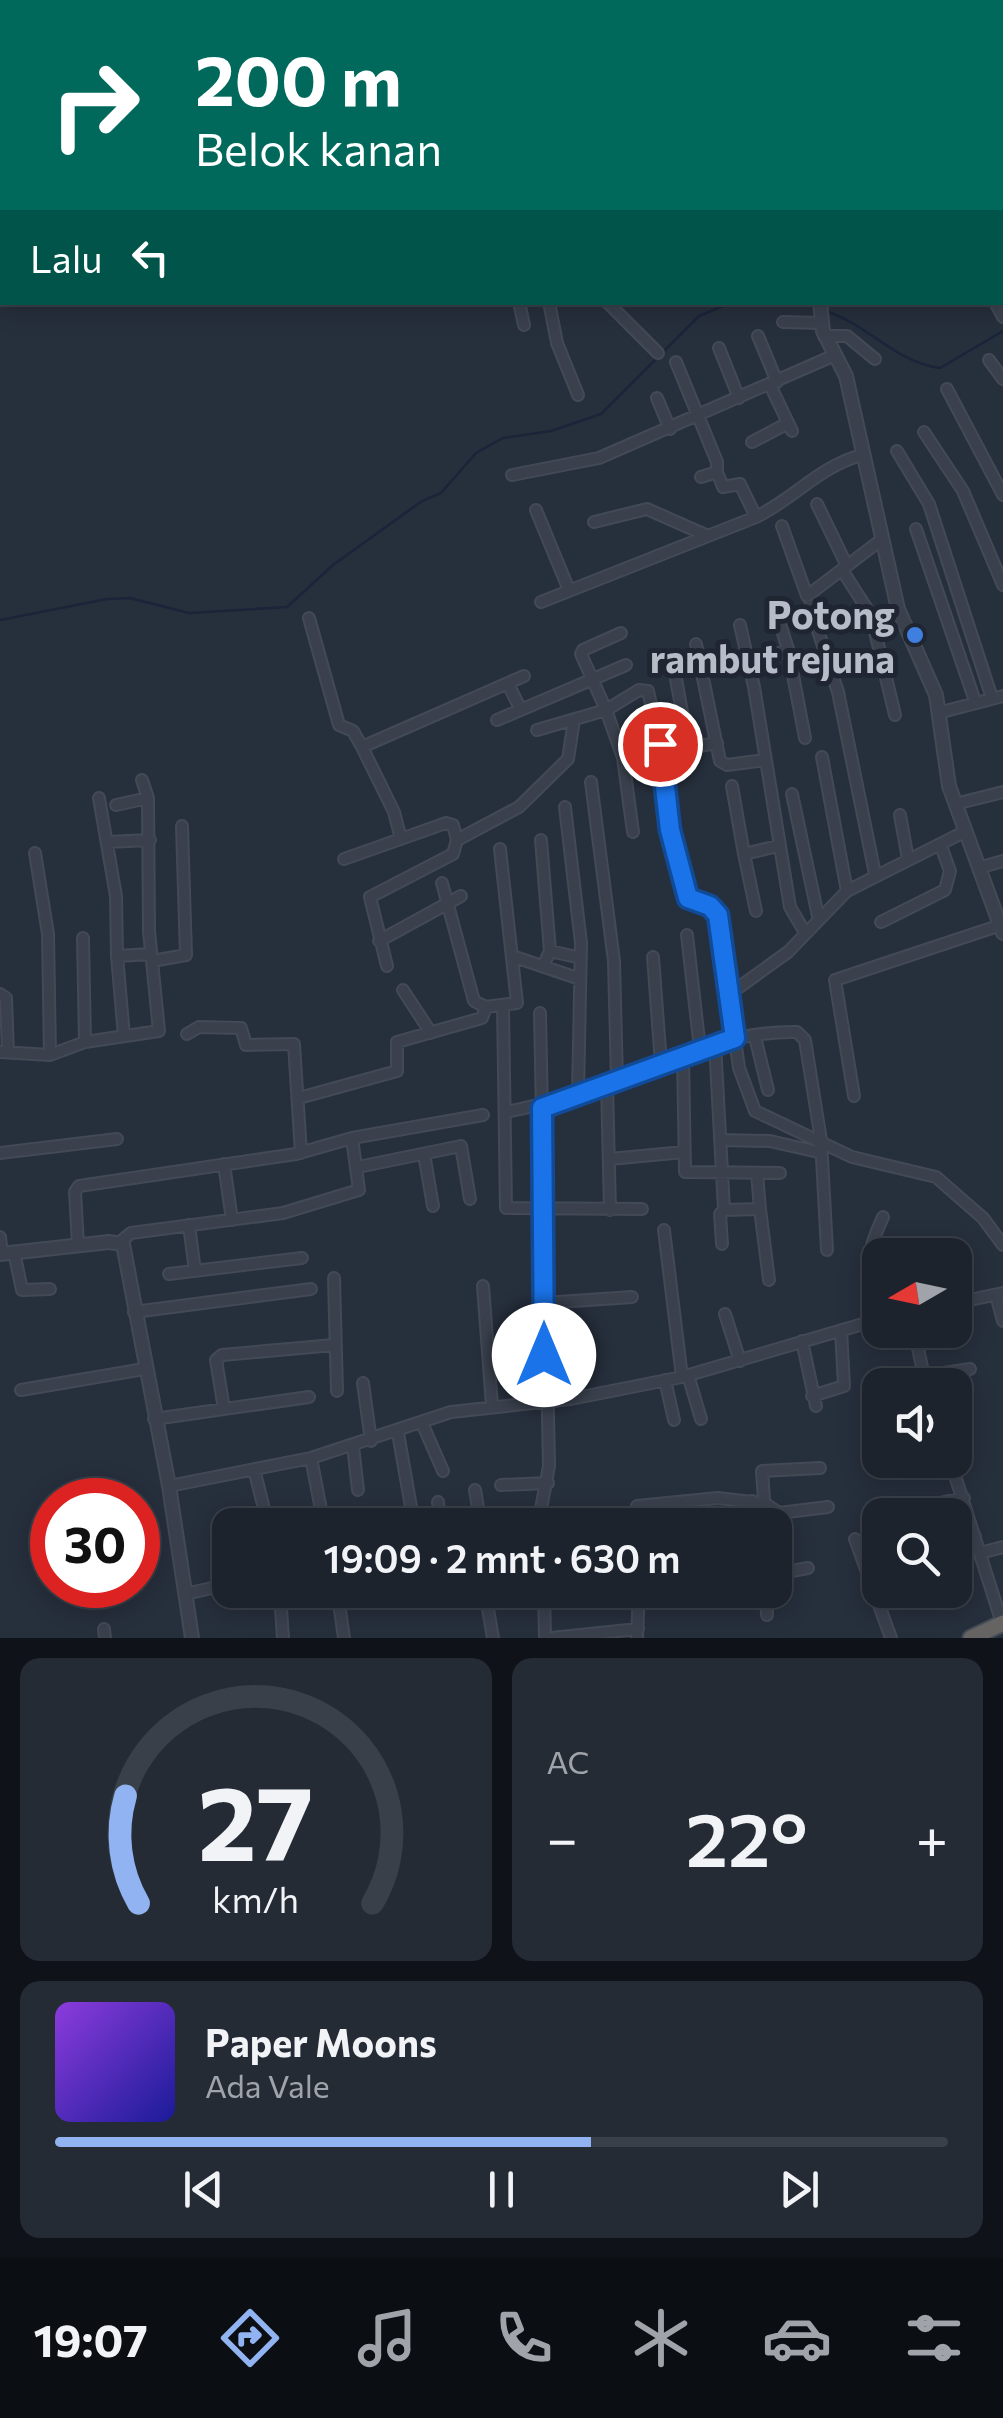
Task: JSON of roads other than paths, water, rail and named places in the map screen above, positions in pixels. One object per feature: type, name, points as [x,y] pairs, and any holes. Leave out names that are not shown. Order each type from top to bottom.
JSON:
[{"type":"highway","points":[[970,1638],[1003,1624]]},
{"type":"street","points":[[520,305],[524,324]]},
{"type":"street","points":[[550,305],[557,343],[578,395]]},
{"type":"street","points":[[610,305],[658,353]]},
{"type":"street","points":[[820,305],[823,330],[846,376],[898,609],[932,685],[955,804],[1002,929],[835,980],[854,1096]]},
{"type":"street","points":[[783,322],[846,336],[876,359]]},
{"type":"street","points":[[752,442],[790,427],[758,336]]},
{"type":"street","points":[[719,348],[739,398]]},
{"type":"street","points":[[512,475],[591,460],[835,355]]},
{"type":"street","points":[[989,360],[1003,379]]},
{"type":"street","points":[[676,362],[718,462],[723,487],[742,486],[756,517]]},
{"type":"street","points":[[946,389],[968,421],[1003,496]]},
{"type":"street","points":[[657,398],[670,429]]},
{"type":"street","points":[[924,432],[963,492],[1003,585]]},
{"type":"street","points":[[897,451],[929,504],[997,697],[938,713]]},
{"type":"street","points":[[540,602],[756,517],[779,506],[828,466],[862,455]]},
{"type":"street","points":[[702,477],[717,472]]},
{"type":"street","points":[[817,504],[844,568],[871,615],[895,715]]},
{"type":"street","points":[[536,510],[569,590]]},
{"type":"street","points":[[594,522],[647,510],[708,536]]},
{"type":"street","points":[[782,526],[838,692],[875,874]]},
{"type":"street","points":[[916,529],[974,701]]},
{"type":"street","points":[[809,601],[881,540]]},
{"type":"street","points":[[308,618],[339,725],[354,731],[394,812],[401,839]]},
{"type":"street","points":[[779,622],[804,738]]},
{"type":"street","points":[[740,624],[790,906],[804,930]]},
{"type":"street","points":[[621,633],[582,650],[624,758],[633,832]]},
{"type":"street","points":[[696,644],[722,764],[765,760]]},
{"type":"street","points":[[750,666],[788,650]]},
{"type":"street","points":[[673,662],[687,740],[693,747],[717,743]]},
{"type":"street","points":[[497,720],[626,665]]},
{"type":"street","points":[[362,748],[524,676]]},
{"type":"street","points":[[508,684],[520,708]]},
{"type":"street","points":[[538,730],[606,710],[638,690],[648,692],[660,744],[670,830],[687,895],[718,915],[739,1068],[753,1108],[819,1146],[936,1177],[983,1218],[1003,1245]]},
{"type":"street","points":[[387,966],[370,897],[449,857],[457,840],[519,807],[568,759],[574,720]]},
{"type":"street","points":[[624,758],[660,744]]},
{"type":"street","points":[[822,757],[847,891]]},
{"type":"street","points":[[0,994],[6,998],[4,1052],[50,1056],[86,1042],[158,1031],[148,798],[142,780]]},
{"type":"street","points":[[590,782],[614,961],[610,1210]]},
{"type":"street","points":[[732,786],[756,911]]},
{"type":"street","points":[[955,804],[1003,792]]},
{"type":"street","points":[[792,794],[818,916]]},
{"type":"street","points":[[99,798],[116,896],[124,1036]]},
{"type":"street","points":[[116,804],[148,798]]},
{"type":"street","points":[[564,807],[581,958],[578,1094]]},
{"type":"street","points":[[900,815],[908,859]]},
{"type":"street","points":[[344,859],[449,822],[457,840]]},
{"type":"street","points":[[117,956],[186,955],[182,826]]},
{"type":"street","points":[[730,994],[788,952],[804,930],[847,891],[964,832]]},
{"type":"street","points":[[107,842],[150,840]]},
{"type":"street","points":[[542,840],[550,951],[543,966]]},
{"type":"street","points":[[744,854],[778,846]]},
{"type":"street","points":[[881,922],[944,890],[950,871],[941,846]]},
{"type":"street","points":[[461,1004],[474,1001],[486,1007],[516,1003],[500,849]]},
{"type":"street","points":[[34,853],[48,934],[50,1056]]},
{"type":"street","points":[[978,868],[1003,860]]},
{"type":"street","points":[[442,883],[455,899],[474,1001]]},
{"type":"street","points":[[379,940],[455,899]]},
{"type":"street","points":[[686,935],[700,1049]]},
{"type":"street","points":[[83,938],[86,1042]]},
{"type":"street","points":[[550,951],[581,958]]},
{"type":"street","points":[[514,957],[580,979]]},
{"type":"street","points":[[653,957],[661,1063]]},
{"type":"street","points":[[403,990],[431,1033]]},
{"type":"street","points":[[504,1005],[506,1208],[642,1209]]},
{"type":"street","points":[[299,1098],[397,1071],[396,1042],[482,1018],[486,1007]]},
{"type":"street","points":[[540,1013],[548,1483],[542,1508]]},
{"type":"street","points":[[187,1034],[199,1027],[241,1028],[246,1046],[292,1042],[302,1152]]},
{"type":"street","points":[[505,1112],[542,1108],[715,1043],[790,1031],[801,1034],[819,1146],[827,1250]]},
{"type":"street","points":[[755,1037],[768,1090]]},
{"type":"street","points":[[715,1043],[724,1210],[720,1214],[722,1244]]},
{"type":"street","points":[[683,1055],[687,1174],[780,1173]]},
{"type":"street","points":[[78,1244],[75,1190],[117,1178],[302,1152],[352,1138],[483,1115]]},
{"type":"street","points":[[5,1253],[120,1242],[131,1233],[283,1213],[360,1190],[352,1138]]},
{"type":"street","points":[[0,1154],[117,1139]]},
{"type":"street","points":[[720,1140],[770,1140],[819,1146]]},
{"type":"street","points":[[358,1168],[461,1146],[470,1199]]},
{"type":"street","points":[[610,1159],[684,1152]]},
{"type":"street","points":[[424,1154],[433,1206]]},
{"type":"street","points":[[224,1164],[232,1220]]},
{"type":"street","points":[[757,1174],[769,1280]]},
{"type":"street","points":[[724,1210],[760,1209]]},
{"type":"street","points":[[872,1238],[883,1217]]},
{"type":"street","points":[[189,1225],[195,1271]]},
{"type":"street","points":[[664,1230],[685,1376],[701,1419]]},
{"type":"street","points":[[0,1237],[22,1290],[50,1289]]},
{"type":"street","points":[[120,1242],[125,1249],[144,1370],[169,1486],[192,1638]]},
{"type":"street","points":[[169,1274],[302,1258]]},
{"type":"street","points":[[334,1278],[337,1390]]},
{"type":"street","points":[[483,1286],[492,1406]]},
{"type":"street","points":[[134,1312],[312,1289]]},
{"type":"street","points":[[972,1300],[1000,1294],[1003,1321]]},
{"type":"street","points":[[544,1303],[632,1296]]},
{"type":"street","points":[[726,1314],[740,1361]]},
{"type":"street","points":[[169,1486],[311,1458],[398,1433],[442,1414],[546,1402],[685,1376],[862,1324]]},
{"type":"street","points":[[802,1342],[814,1401],[844,1386],[842,1330]]},
{"type":"street","points":[[224,1409],[216,1360],[222,1354],[334,1345]]},
{"type":"street","points":[[20,1390],[144,1370]]},
{"type":"street","points":[[665,1380],[674,1420]]},
{"type":"street","points":[[362,1383],[371,1440]]},
{"type":"street","points":[[154,1420],[309,1397]]},
{"type":"street","points":[[422,1423],[443,1471]]},
{"type":"street","points":[[398,1433],[411,1507]]},
{"type":"street","points":[[354,1446],[358,1490]]},
{"type":"street","points":[[311,1458],[321,1508]]},
{"type":"street","points":[[756,1508],[762,1470],[820,1468]]},
{"type":"street","points":[[254,1469],[264,1508]]},
{"type":"street","points":[[957,1478],[964,1498]]},
{"type":"street","points":[[502,1485],[548,1483]]},
{"type":"street","points":[[474,1490],[478,1508]]},
{"type":"street","points":[[636,1508],[704,1498],[758,1502],[779,1513],[828,1508]]},
{"type":"street","points":[[438,1502],[439,1508]]},
{"type":"street","points":[[972,1526],[1003,1624]]},
{"type":"street","points":[[855,1539],[891,1638]]},
{"type":"street","points":[[980,1553],[1003,1547]]},
{"type":"street","points":[[792,1571],[808,1568]]},
{"type":"street","points":[[185,1594],[212,1588]]},
{"type":"street","points":[[340,1608],[344,1638]]},
{"type":"street","points":[[546,1608],[548,1638],[638,1633]]},
{"type":"street","points":[[766,1608],[766,1615]]},
{"type":"street","points":[[280,1609],[283,1638]]},
{"type":"street","points":[[488,1609],[494,1638]]},
{"type":"waterway","points":[[0,620],[107,599],[130,598],[189,613],[287,607],[333,565],[422,501],[441,493],[476,453],[503,438],[551,431],[601,414],[699,316],[725,305]]},
{"type":"waterway","points":[[810,305],[816,308]]},
{"type":"waterway","points":[[828,312],[909,359],[940,368],[1003,331]]},
{"type":"place","name":"Potong rambut rejuna","points":[[915,635]]}]
